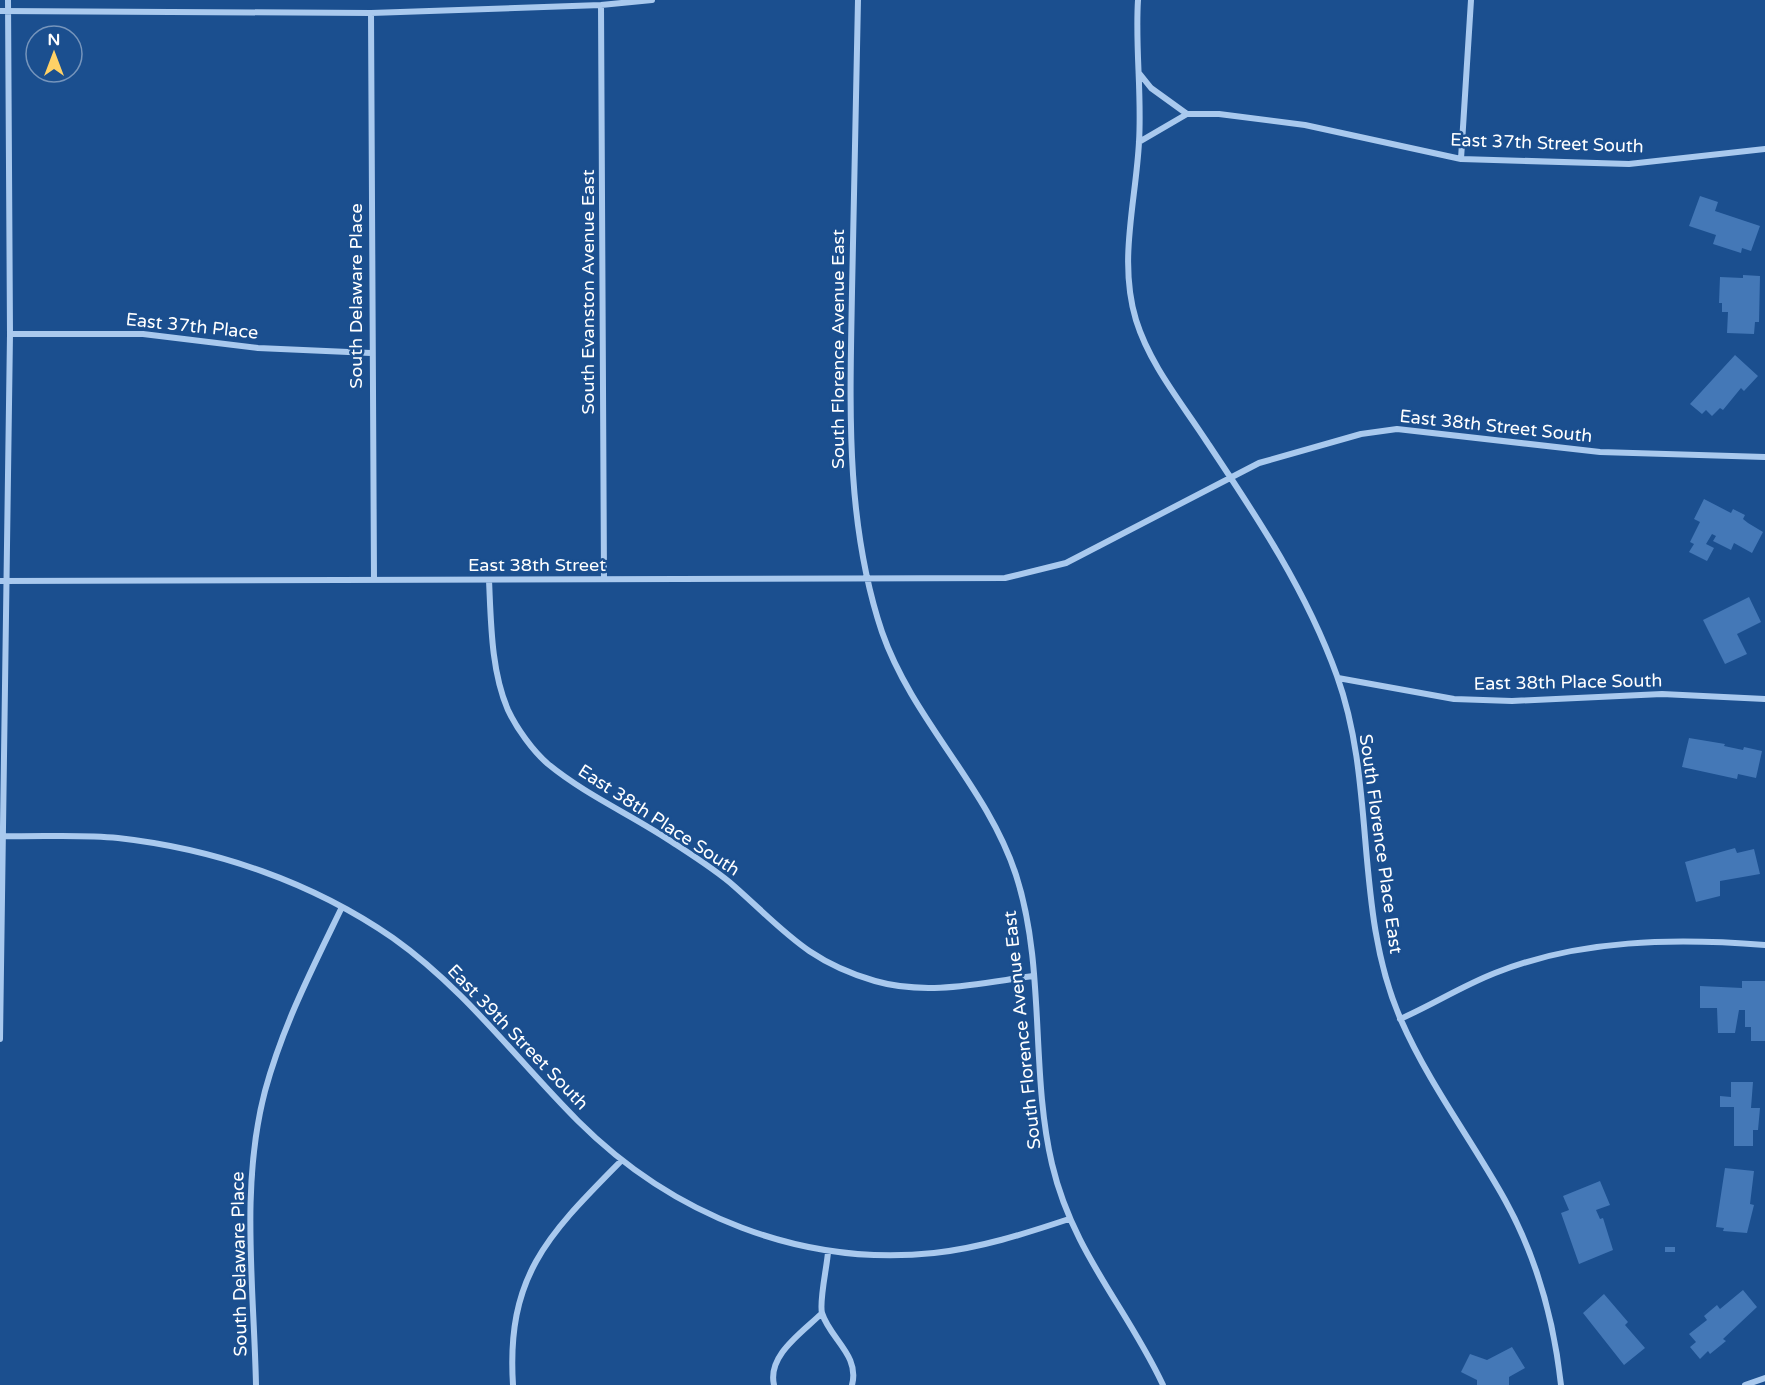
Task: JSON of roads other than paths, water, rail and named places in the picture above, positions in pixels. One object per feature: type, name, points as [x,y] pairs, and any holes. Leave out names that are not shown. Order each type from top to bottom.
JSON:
[{"type":"street","points":[[0,1039],[3,581],[10,334],[8,0]]},
{"type":"street","points":[[0,11],[371,13],[601,5],[652,0]]},
{"type":"street","name":"South Florence Avenue East","points":[[858,0],[849,430],[858,530],[867,580],[883,634],[903,681],[985,809],[1004,844],[1028,918],[1044,1122],[1052,1167],[1069,1219],[1085,1254],[1148,1354],[1163,1385]]},
{"type":"street","name":"South Florence Place East","points":[[1138,0],[1139,142],[1128,242],[1130,292],[1135,316],[1143,339],[1162,374],[1291,573],[1338,678],[1359,774],[1371,903],[1379,957],[1400,1019],[1433,1085],[1507,1203],[1542,1293],[1556,1347],[1561,1385]]},
{"type":"street","points":[[1461,159],[1471,0]]},
{"type":"street","name":"South Evanston Avenue East","points":[[601,5],[604,579]]},
{"type":"street","name":"South Delaware Place","points":[[371,13],[371,353],[374,579]]},
{"type":"street","points":[[1139,73],[1151,88],[1187,114],[1139,142]]},
{"type":"street","name":"East 37th Street South","points":[[1187,114],[1219,114],[1305,125],[1461,159],[1629,164],[1765,149]]},
{"type":"street","name":"East 37th Place","points":[[10,334],[143,334],[258,348],[371,353]]},
{"type":"street","name":"East 38th Street South","points":[[1072,560],[1259,464],[1361,434],[1397,429],[1600,452],[1765,458]]},
{"type":"street","name":"East 38th Street","points":[[3,581],[1005,578],[1033,573],[1072,560]]},
{"type":"street","name":"East 38th Place South","points":[[489,580],[492,635],[508,709],[523,734],[547,763],[579,786],[674,843],[733,885],[772,924],[807,951],[838,968],[877,982],[913,988],[947,989],[1033,976]]},
{"type":"street","name":"East 38th Place South","points":[[1338,678],[1454,699],[1512,701],[1662,694],[1765,699]]},
{"type":"street","name":"East 39th Street South","points":[[3,836],[116,838],[164,845],[261,870],[342,907],[394,939],[441,977],[467,1001],[579,1122],[621,1161],[682,1201],[766,1238],[828,1252],[888,1256],[935,1253],[1012,1238],[1069,1219]]},
{"type":"street","name":"South Delaware Place","points":[[256,1385],[250,1204],[257,1132],[265,1093],[285,1029],[301,988],[342,907]]},
{"type":"street","points":[[1400,1019],[1497,972],[1581,950],[1673,940],[1765,945]]},
{"type":"street","points":[[513,1385],[511,1351],[513,1324],[532,1268],[559,1225],[621,1161]]},
{"type":"street","points":[[828,1252],[822,1312],[853,1364],[855,1375],[852,1385]]},
{"type":"street","points":[[774,1385],[771,1375],[781,1353],[822,1312]]},
{"type":"street","points":[[1745,1385],[1765,1378]]}]
